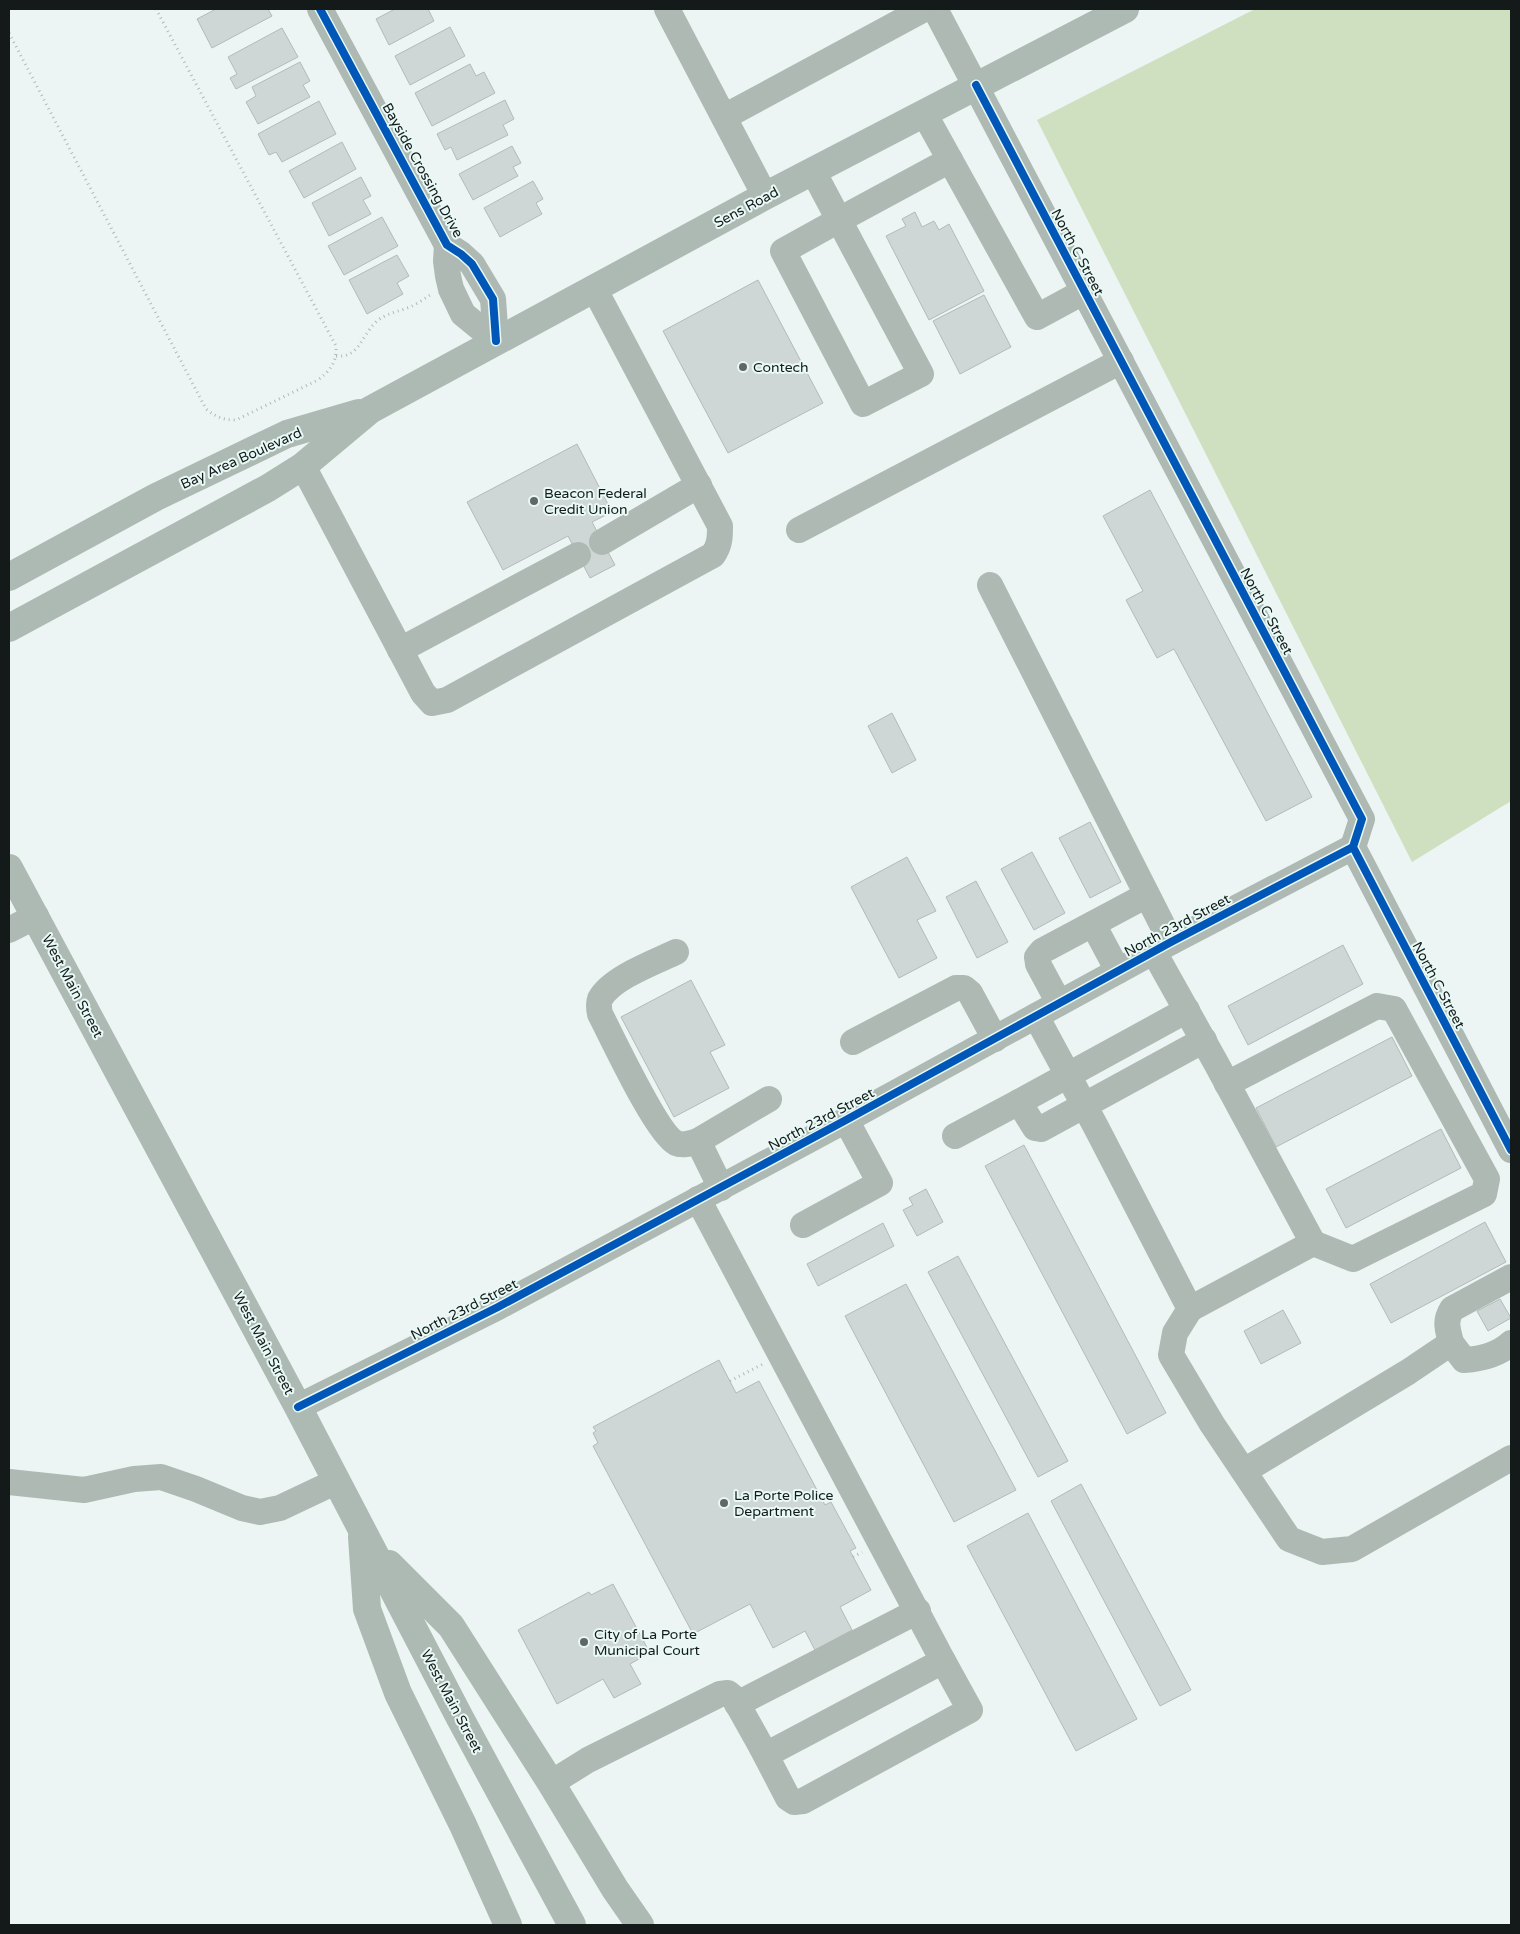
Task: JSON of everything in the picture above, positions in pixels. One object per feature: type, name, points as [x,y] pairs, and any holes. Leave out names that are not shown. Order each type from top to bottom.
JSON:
[{"type":"main road","name":"Sens Road","points":[[370,410],[765,196],[1125,9]]},
{"type":"main road","name":"Bay Area Boulevard","points":[[9,577],[156,497],[287,434],[370,410]]},
{"type":"main road","name":"Bay Area Boulevard","points":[[9,628],[268,488],[303,466],[370,410]]},
{"type":"main road","points":[[287,434],[303,466]]},
{"type":"main road","name":"West Main Street","points":[[9,868],[298,1406],[460,1718],[572,1925]]},
{"type":"main road","points":[[366,1537],[450,1626],[551,1783],[615,1889],[640,1925]]},
{"type":"main road","points":[[366,1537],[367,1609],[398,1693],[463,1825],[508,1925]]},
{"type":"street","name":"Bayside Crossing Drive","points":[[320,9],[447,244],[446,261],[448,276],[464,314],[496,341]]},
{"type":"street","points":[[667,9],[765,196]]},
{"type":"street","points":[[724,117],[924,9]]},
{"type":"street","name":"North C Street","points":[[935,9],[1362,819],[1353,847],[1511,1150]]},
{"type":"street","points":[[924,113],[1037,317],[1085,291]]},
{"type":"street","points":[[814,171],[839,220],[921,374],[863,404],[783,251],[839,220],[950,160]]},
{"type":"street","points":[[303,466],[423,693],[432,703],[441,702],[714,555],[720,539],[720,526],[594,288]]},
{"type":"street","points":[[799,530],[1121,361]]},
{"type":"street","points":[[602,542],[699,486]]},
{"type":"street","points":[[400,650],[578,555]]},
{"type":"street","points":[[990,585],[1147,895],[1163,947],[1187,1010],[1204,1040],[1227,1084],[1313,1243],[1353,1259],[1484,1194],[1487,1179],[1394,1009],[1377,1006],[1227,1084]]},
{"type":"street","name":"North 23rd Street","points":[[298,1406],[498,1307],[721,1188],[1118,971],[1353,847]]},
{"type":"street","points":[[1059,1004],[1038,964],[1037,957],[1042,950],[1147,895]]},
{"type":"street","points":[[9,930],[36,916]]},
{"type":"street","points":[[1093,924],[1118,971]]},
{"type":"street","points":[[676,952],[622,979],[607,990],[600,999],[599,1006],[600,1014],[654,1118],[667,1136],[680,1144],[698,1141],[769,1099]]},
{"type":"street","points":[[853,1042],[956,988],[964,988],[970,993],[995,1038]]},
{"type":"street","points":[[955,1136],[1187,1010]]},
{"type":"street","points":[[1036,1016],[1190,1309]]},
{"type":"street","points":[[1019,1102],[1035,1128],[1042,1128],[1204,1040]]},
{"type":"street","points":[[803,1225],[880,1183],[846,1120]]},
{"type":"street","points":[[698,1141],[721,1188]]},
{"type":"street","points":[[551,1783],[588,1760],[708,1699],[728,1693],[737,1704],[788,1798],[794,1802],[802,1801],[970,1710],[698,1199]]},
{"type":"street","points":[[1313,1243],[1190,1309],[1175,1333],[1171,1354],[1212,1424],[1289,1539],[1322,1552],[1352,1549],[1511,1458]]},
{"type":"street","points":[[1511,1277],[1452,1309],[1447,1316],[1446,1325],[1451,1343],[1464,1360],[1480,1359],[1505,1349],[1511,1343]]},
{"type":"street","points":[[1244,1471],[1408,1372],[1451,1343]]},
{"type":"street","points":[[9,1482],[84,1490],[134,1479],[161,1477],[242,1508],[260,1512],[280,1508],[337,1482]]},
{"type":"street","points":[[737,1704],[918,1611]]},
{"type":"street","points":[[762,1748],[774,1750],[943,1661]]},
{"type":"path","points":[[9,33],[206,409],[216,417],[224,420],[236,420],[316,381],[326,374],[333,365],[336,356],[336,346],[156,9]]},
{"type":"path","points":[[336,356],[346,356],[353,353],[376,322],[388,314],[410,307],[435,292]]},
{"type":"path","points":[[730,1381],[781,1355]]},
{"type":"green space","points":[[1255,9],[1511,9],[1511,801],[1412,862],[1037,120]]},
{"type":"building","points":[[216,9],[268,9],[272,16],[212,48],[197,19]]},
{"type":"building","points":[[395,9],[428,9],[434,21],[389,45],[376,19]]},
{"type":"building","points":[[450,27],[465,56],[410,85],[395,56]]},
{"type":"building","points":[[282,28],[298,57],[236,89],[230,78],[237,74],[228,57]]},
{"type":"building","points":[[300,62],[310,81],[303,85],[310,97],[258,124],[246,102],[256,96],[252,87]]},
{"type":"building","points":[[470,64],[476,76],[484,72],[495,93],[432,126],[415,93]]},
{"type":"building","points":[[505,100],[514,119],[503,125],[508,135],[457,160],[451,147],[445,150],[437,134]]},
{"type":"building","points":[[319,101],[336,134],[282,162],[276,152],[269,155],[258,134]]},
{"type":"building","points":[[342,142],[356,169],[304,198],[289,171]]},
{"type":"building","points":[[512,146],[521,163],[513,167],[518,176],[473,200],[459,174]]},
{"type":"building","points":[[361,177],[371,196],[363,200],[371,214],[329,236],[312,203]]},
{"type":"building","points":[[533,181],[543,199],[536,203],[542,214],[500,237],[484,208]]},
{"type":"building","points":[[915,212],[922,227],[934,221],[939,230],[949,224],[984,291],[929,320],[886,236],[906,226],[902,219]]},
{"type":"building","points":[[382,217],[398,246],[344,275],[328,246]]},
{"type":"building","points":[[397,255],[409,276],[397,283],[403,294],[367,314],[349,280]]},
{"type":"building","name":"Contech","points":[[758,280],[823,403],[728,453],[663,331]]},
{"type":"building","points":[[984,295],[1011,347],[960,374],[933,321]]},
{"type":"building","points":[[577,444],[612,512],[592,522],[615,565],[590,578],[568,536],[503,570],[467,502]]},
{"type":"building","points":[[1150,490],[1312,797],[1266,821],[1174,649],[1157,658],[1126,600],[1143,591],[1103,516]]},
{"type":"building","points":[[892,713],[916,760],[892,773],[868,726]]},
{"type":"building","points":[[1090,822],[1121,882],[1090,898],[1059,838]]},
{"type":"building","points":[[1032,852],[1065,913],[1034,930],[1001,869]]},
{"type":"building","points":[[907,857],[936,911],[917,920],[937,958],[899,978],[851,887]]},
{"type":"building","points":[[976,881],[1008,942],[977,958],[946,897]]},
{"type":"building","points":[[1343,945],[1363,984],[1248,1045],[1228,1006]]},
{"type":"building","points":[[691,980],[725,1045],[710,1052],[729,1088],[674,1117],[621,1017]]},
{"type":"building","points":[[1392,1037],[1412,1076],[1276,1147],[1256,1108]]},
{"type":"building","points":[[1441,1129],[1461,1168],[1346,1228],[1326,1189]]},
{"type":"building","points":[[1024,1145],[1166,1413],[1127,1434],[985,1166]]},
{"type":"building","points":[[926,1189],[943,1222],[917,1236],[903,1210],[913,1205],[909,1198]]},
{"type":"building","points":[[1485,1222],[1506,1262],[1391,1323],[1370,1284]]},
{"type":"building","points":[[883,1223],[894,1246],[818,1286],[807,1264]]},
{"type":"building","points":[[958,1256],[1068,1461],[1038,1477],[928,1272]]},
{"type":"building","points":[[906,1284],[1016,1490],[954,1522],[845,1316]]},
{"type":"building","points":[[1500,1299],[1511,1318],[1488,1331],[1477,1311]]},
{"type":"building","points":[[1283,1310],[1301,1343],[1261,1364],[1244,1331]]},
{"type":"building","name":"La Porte Police Department","points":[[719,1360],[736,1393],[759,1381],[825,1505],[831,1502],[856,1548],[850,1551],[871,1590],[840,1607],[852,1630],[815,1650],[805,1631],[773,1648],[750,1604],[693,1634],[593,1446],[598,1443],[593,1433],[596,1431],[593,1427]]},
{"type":"building","points":[[1081,1484],[1191,1690],[1160,1706],[1051,1501]]},
{"type":"building","points":[[1028,1513],[1137,1719],[1076,1751],[967,1546]]},
{"type":"building","name":"City of La Porte Municipal Court","points":[[613,1584],[650,1653],[630,1664],[641,1684],[614,1698],[603,1679],[557,1704],[518,1630],[589,1592],[591,1595]]},
{"type":"cycle path","points":[[320,9],[447,245],[472,264],[493,299],[496,341]]},
{"type":"cycle path","points":[[976,85],[1362,819],[1353,847],[1511,1150]]},
{"type":"cycle path","points":[[298,1407],[498,1307],[846,1120],[1171,942],[1353,847]]},
{"type":"place","name":"Contech","points":[[743,367]]},
{"type":"place","name":"Beacon Federal Credit Union","points":[[534,501]]},
{"type":"place","name":"La Porte Police Department","points":[[724,1503]]},
{"type":"place","name":"City of La Porte Municipal Court","points":[[584,1642]]}]
